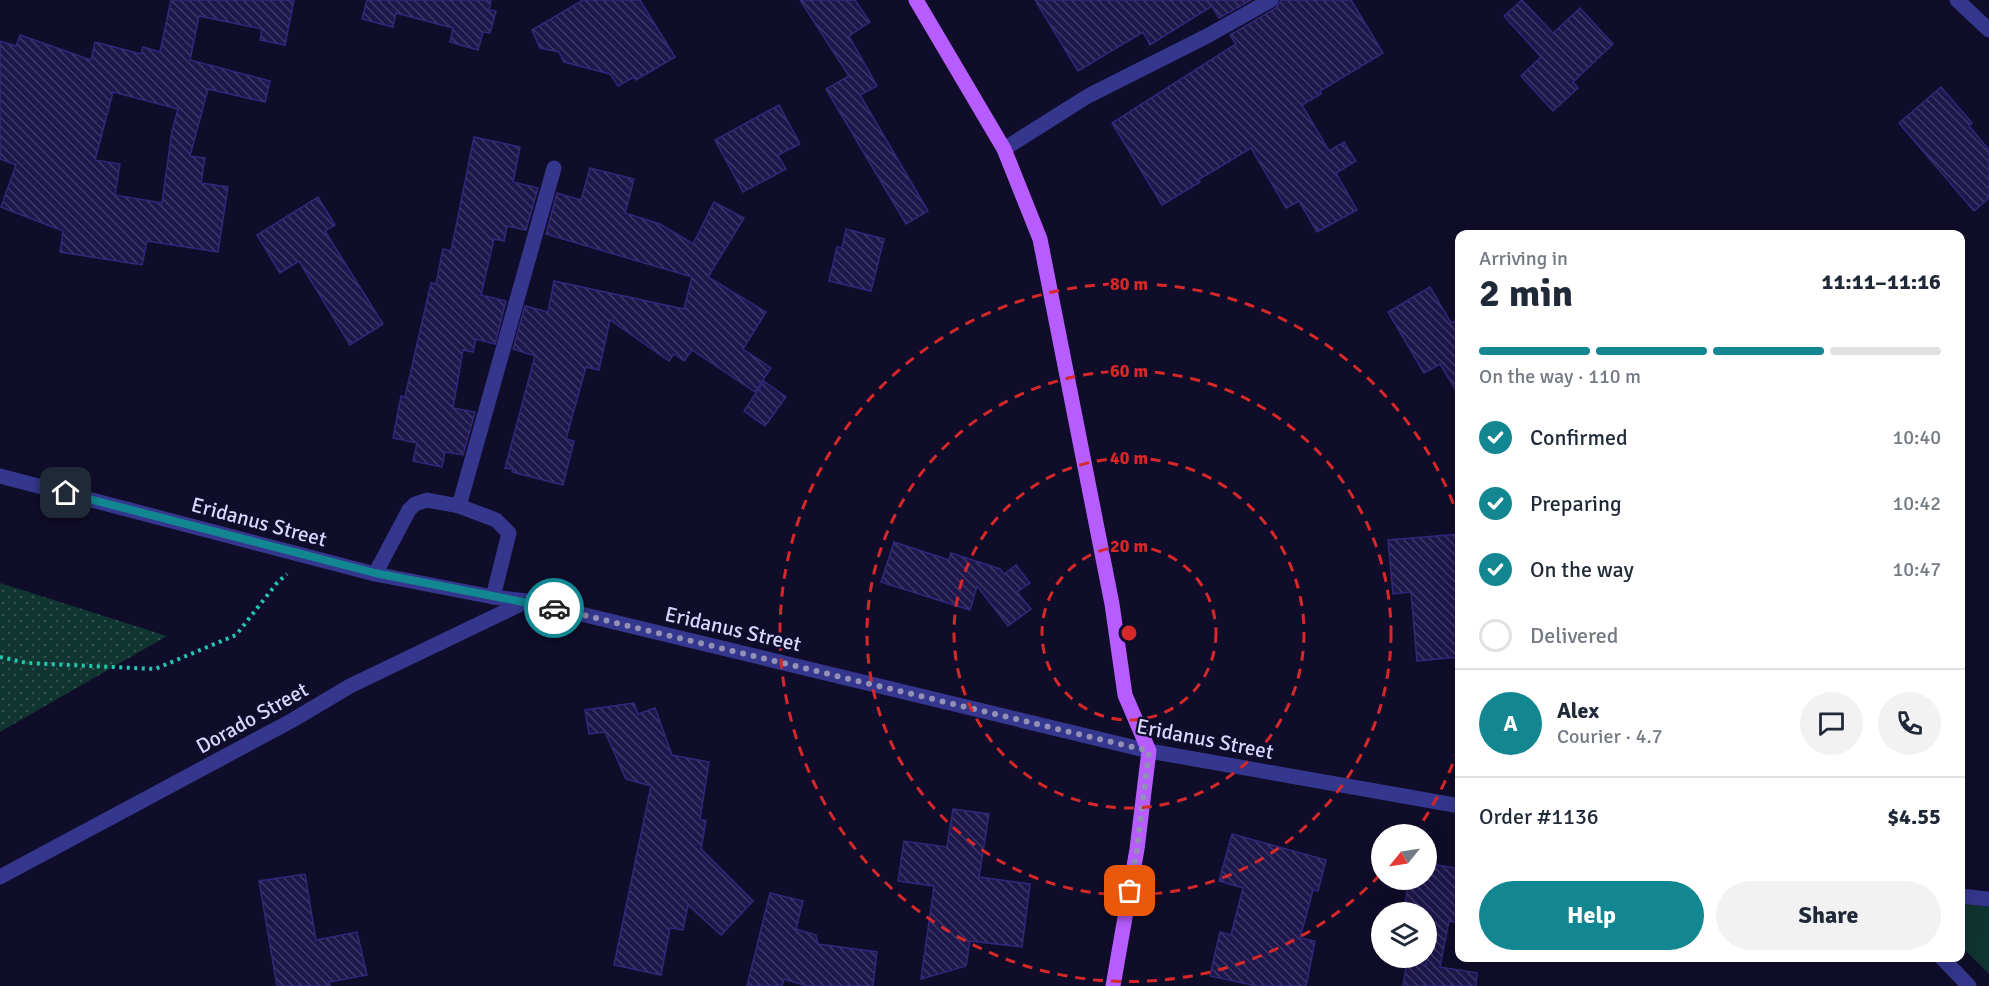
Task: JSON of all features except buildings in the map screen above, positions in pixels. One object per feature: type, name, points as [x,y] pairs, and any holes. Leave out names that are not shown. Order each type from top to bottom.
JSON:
[{"type":"main road","points":[[916,0],[1004,149],[1040,239],[1112,604],[1125,695],[1149,751],[1137,849],[1113,986]]},
{"type":"street","points":[[1004,149],[1088,96],[1209,35],[1272,0]]},
{"type":"street","points":[[1957,0],[1989,30]]},
{"type":"street","points":[[459,506],[554,168]]},
{"type":"street","name":"Eridanus Street","points":[[0,476],[308,557],[492,597],[527,601],[1149,751],[1455,805]]},
{"type":"street","points":[[375,573],[409,510],[415,504],[427,500],[459,506],[496,520],[509,533],[492,597]]},
{"type":"street","name":"Dorado Street","points":[[0,878],[291,721],[350,686],[527,601]]},
{"type":"street","points":[[1965,897],[1989,899]]},
{"type":"street","points":[[1946,962],[1969,986]]},
{"type":"path","points":[[0,657],[27,663],[154,669],[236,635],[277,583],[308,557]]},
{"type":"green space","points":[[0,583],[167,636],[0,732]]},
{"type":"green space","points":[[1965,904],[1989,907],[1989,974],[1965,950]]},
{"type":"way so far","points":[[554,608],[1149,751],[1130,891]]},
{"type":"route","points":[[66,493],[375,573],[554,608]]}]
